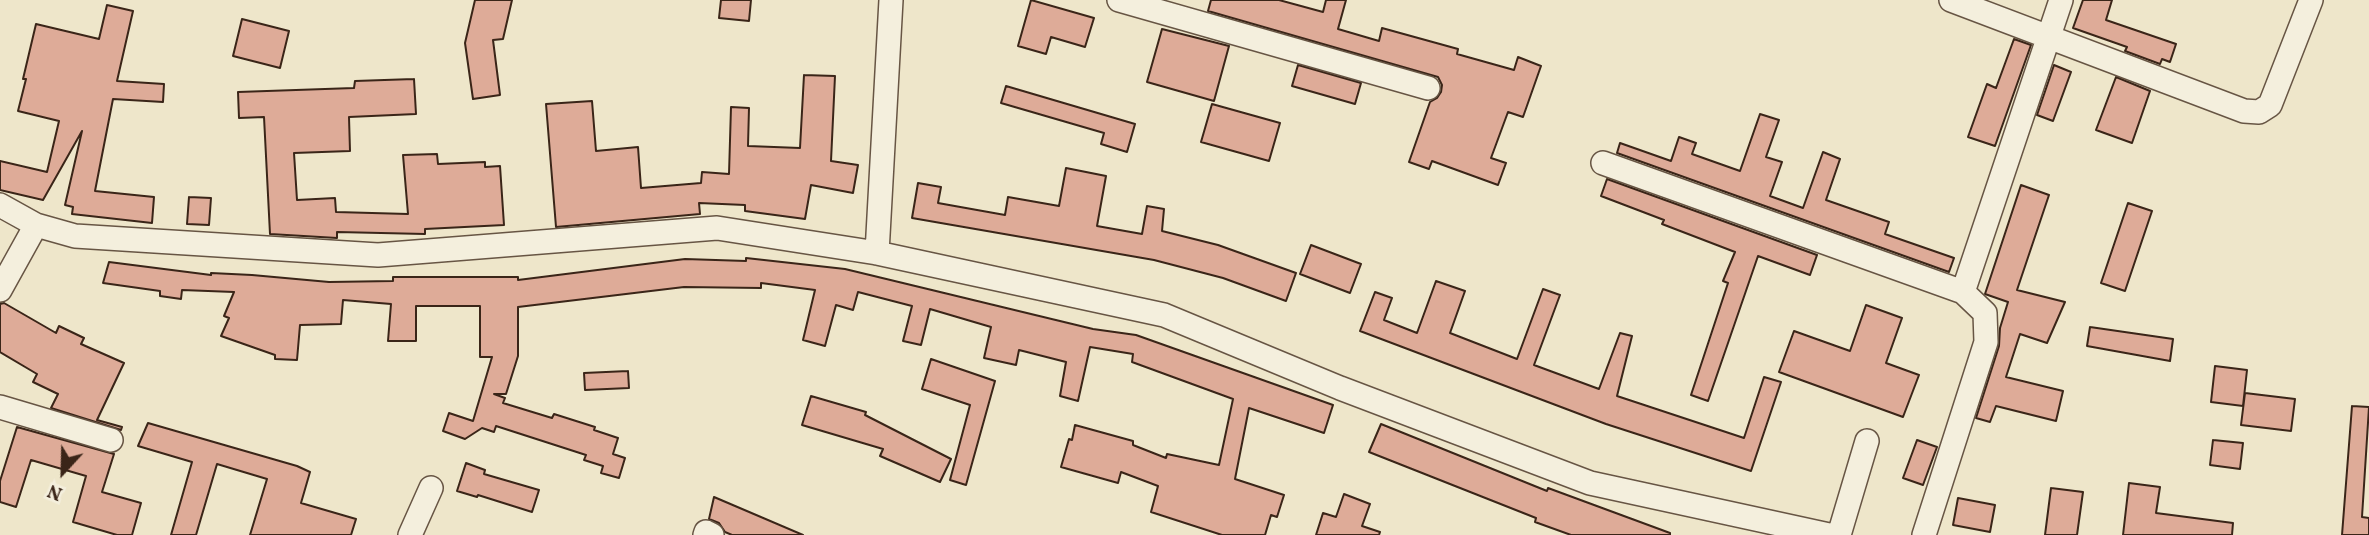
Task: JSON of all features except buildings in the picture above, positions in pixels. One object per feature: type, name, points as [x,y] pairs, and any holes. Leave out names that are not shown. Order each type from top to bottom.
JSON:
[{"type":"street","points":[[877,253],[891,0]]},
{"type":"street","points":[[1119,0],[1428,88]]},
{"type":"street","points":[[1951,0],[2244,111],[2259,112],[2270,105],[2311,0]]},
{"type":"street","points":[[1963,292],[2061,0]]},
{"type":"street","points":[[1603,163],[1963,292],[1985,313],[1986,342],[1924,535]]},
{"type":"street","points":[[0,205],[36,225],[75,236],[378,255],[717,228],[877,253],[1164,315],[1340,388],[1590,483],[1829,535]]},
{"type":"street","points":[[0,290],[36,225]]},
{"type":"street","points":[[0,407],[111,440]]},
{"type":"street","points":[[1839,535],[1867,441]]},
{"type":"street","points":[[410,535],[431,488]]},
{"type":"street","points":[[705,535],[706,532],[712,535]]}]
